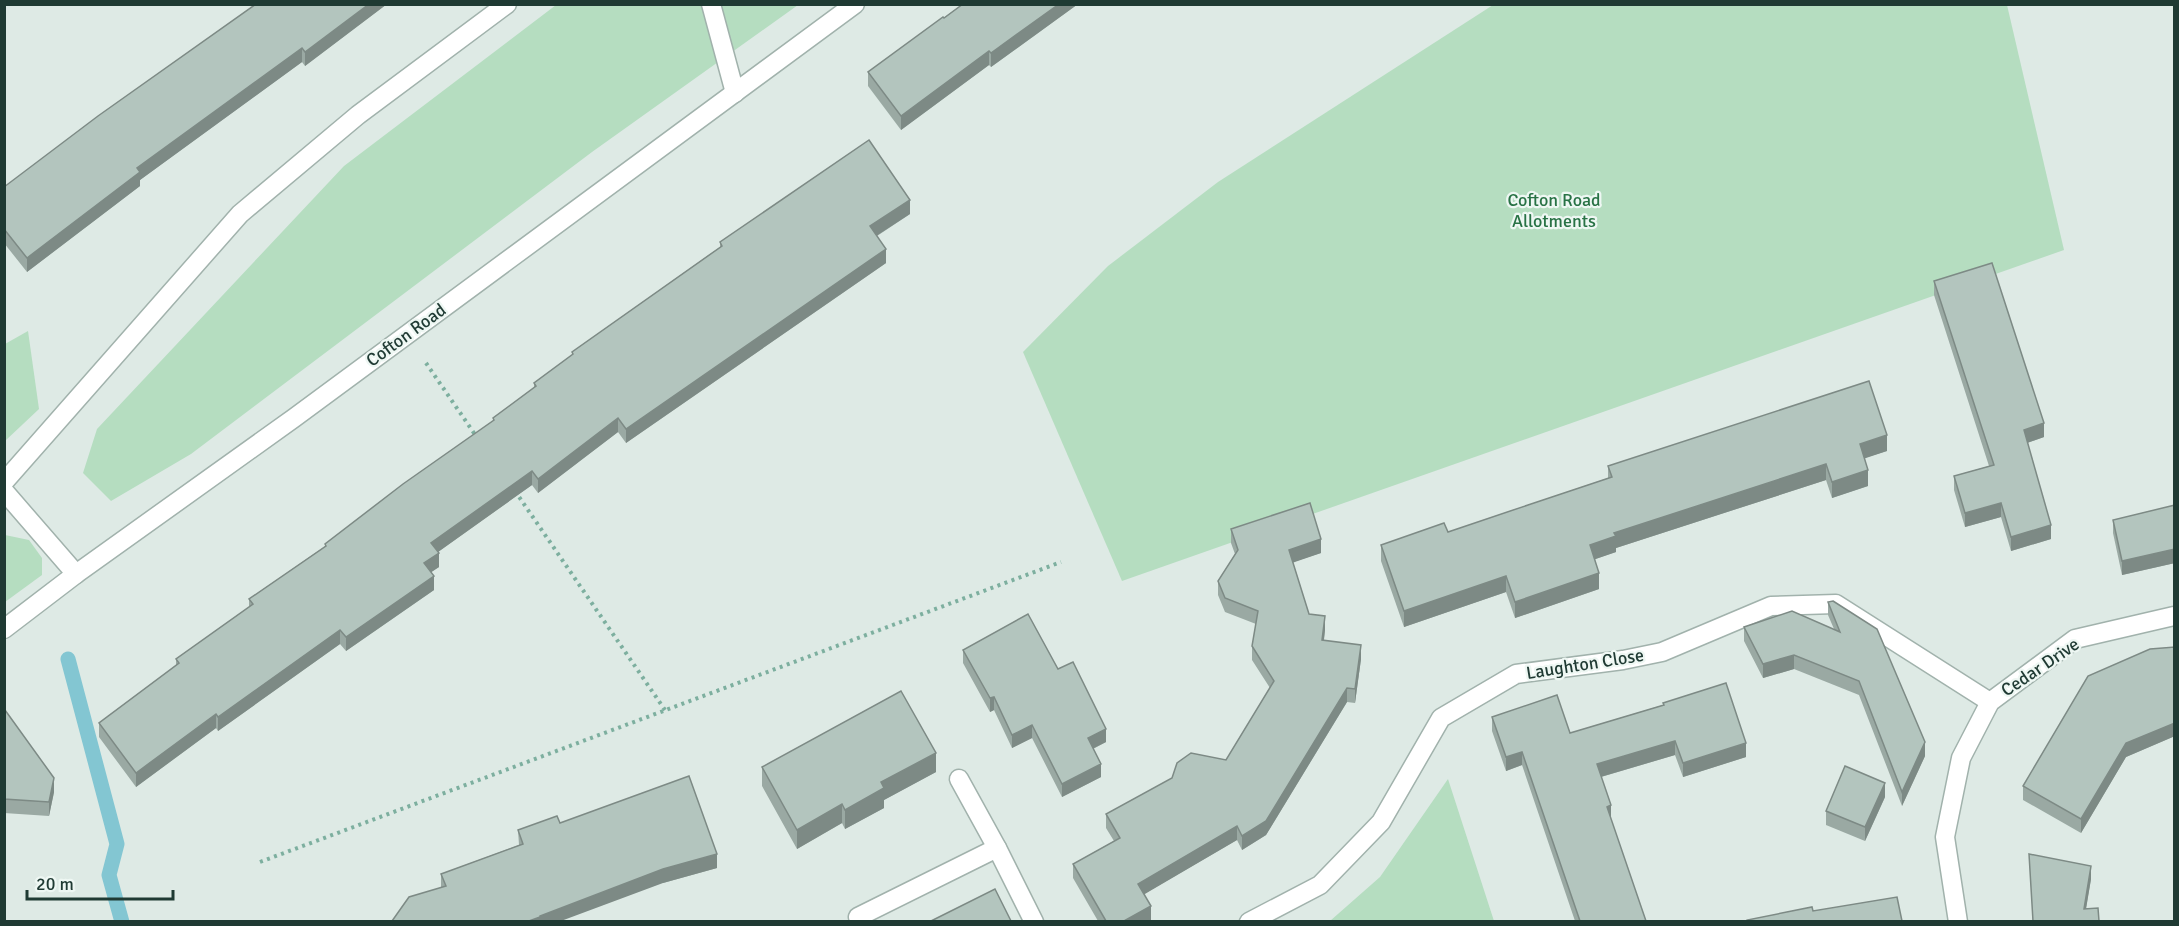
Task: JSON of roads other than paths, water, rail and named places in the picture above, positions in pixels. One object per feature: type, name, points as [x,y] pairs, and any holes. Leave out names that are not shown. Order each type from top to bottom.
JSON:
[{"type":"street","points":[[4,482],[240,214],[358,115],[507,4]]},
{"type":"street","points":[[711,4],[735,93]]},
{"type":"street","name":"Cofton Road","points":[[4,629],[855,4]]},
{"type":"street","points":[[4,491],[76,574]]},
{"type":"street","name":"Laughton Close","points":[[1249,921],[1320,885],[1381,822],[1441,718],[1516,674],[1623,660],[1662,652],[1771,606],[1836,604],[1990,702]]},
{"type":"street","name":"Cedar Drive","points":[[1958,921],[1945,837],[1961,758],[1990,702],[2076,639],[2175,616]]},
{"type":"street","points":[[959,779],[1034,921]]},
{"type":"street","points":[[858,917],[997,848]]},
{"type":"waterway","points":[[68,659],[117,844],[109,875],[122,922]]},
{"type":"park label","name":"Cofton Road Allotments","points":[[1554,210]]}]
